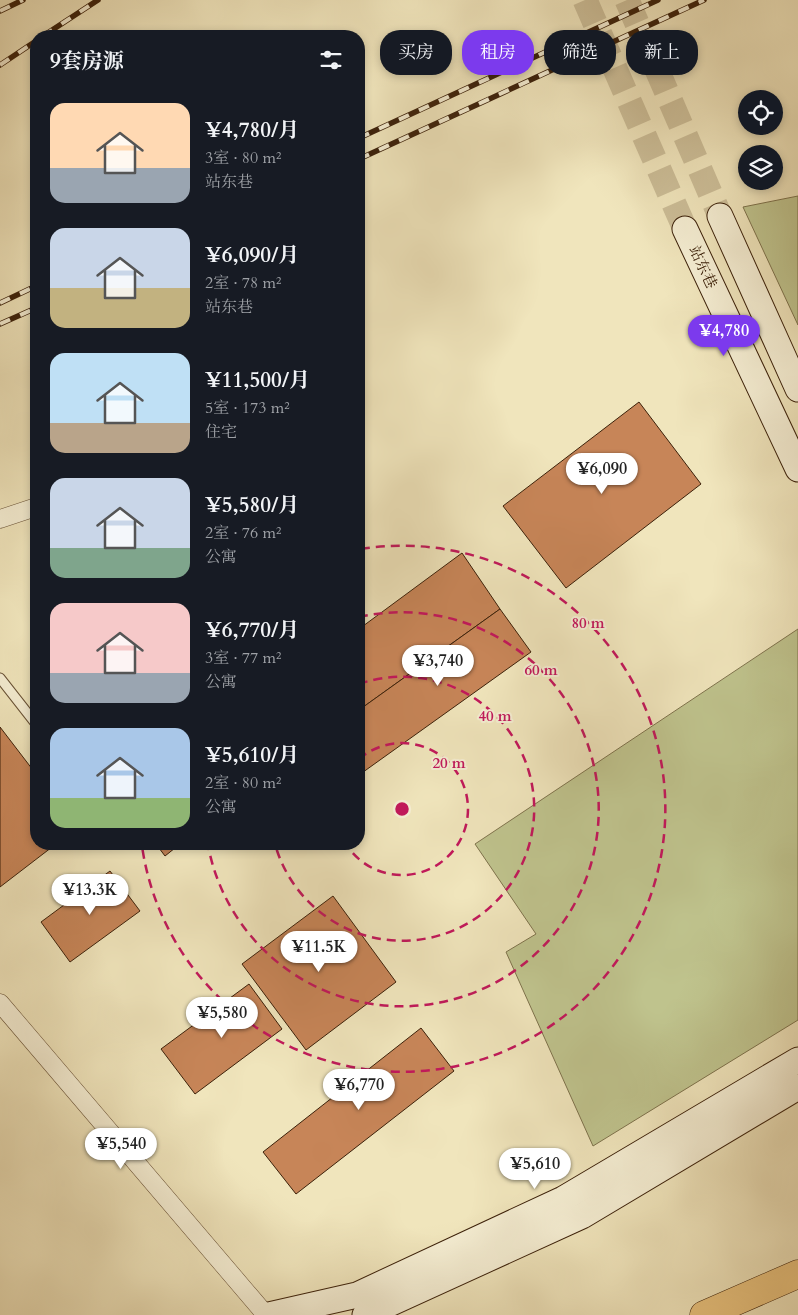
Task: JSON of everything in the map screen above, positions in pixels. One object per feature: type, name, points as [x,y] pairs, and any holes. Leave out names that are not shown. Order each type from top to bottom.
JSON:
[{"type":"highway","points":[[704,1315],[798,1274]]},
{"type":"main road","points":[[720,216],[798,389]]},
{"type":"main road","name":"站东巷","points":[[685,229],[798,469]]},
{"type":"main road","points":[[267,1315],[357,1295],[563,1199],[798,1060]]},
{"type":"main road","points":[[366,1315],[582,1216],[798,1088]]},
{"type":"street","points":[[0,519],[30,509]]},
{"type":"street","points":[[0,1003],[267,1315]]},
{"type":"lane","points":[[0,678],[30,716]]},
{"type":"green space","points":[[798,196],[798,325],[743,207]]},
{"type":"green space","points":[[798,629],[798,1020],[593,1146],[506,952],[536,934],[475,844]]},
{"type":"building","points":[[639,402],[701,484],[566,588],[503,506]]},
{"type":"building","points":[[462,553],[500,609],[365,706],[365,625]]},
{"type":"building","points":[[500,609],[531,652],[365,771],[365,706]]},
{"type":"building","points":[[0,727],[30,766],[30,850],[48,850],[0,887]]},
{"type":"building","points":[[160,850],[172,850],[165,856]]},
{"type":"building","points":[[110,871],[140,911],[70,962],[41,922]]},
{"type":"building","points":[[333,896],[396,982],[306,1050],[242,964]]},
{"type":"building","points":[[249,984],[282,1029],[195,1094],[161,1049]]},
{"type":"building","points":[[421,1028],[454,1071],[296,1194],[263,1152]]},
{"type":"tunnel","points":[[585,0],[685,229]]},
{"type":"tunnel","points":[[627,0],[720,216]]},
{"type":"railway","points":[[0,11],[23,0]]},
{"type":"railway","points":[[52,30],[98,0]]},
{"type":"railway","points":[[365,135],[658,0]]},
{"type":"railway","points":[[365,156],[704,0]]},
{"type":"railway","points":[[0,65],[30,45]]},
{"type":"railway","points":[[0,303],[30,289]]},
{"type":"railway","points":[[0,324],[30,311]]}]
